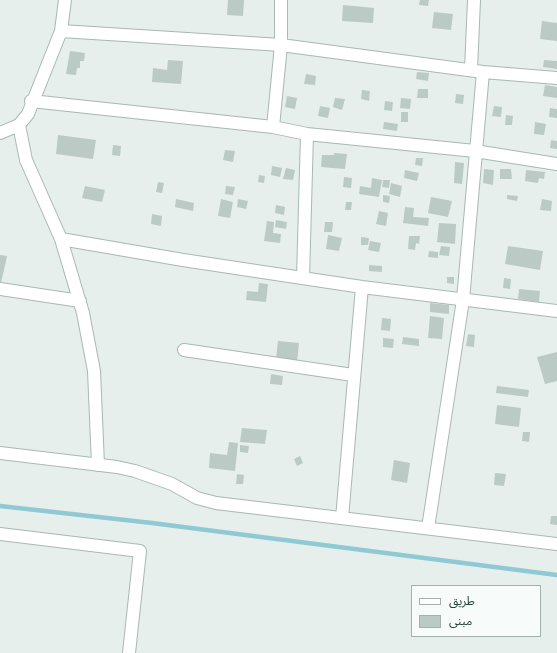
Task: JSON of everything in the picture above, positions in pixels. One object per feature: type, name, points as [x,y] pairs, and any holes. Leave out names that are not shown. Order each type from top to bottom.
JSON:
[{"type":"street","points":[[0,133],[19,125],[28,114],[31,101],[61,31],[65,0]]},
{"type":"street","points":[[274,127],[281,44],[281,0]]},
{"type":"street","points":[[471,70],[474,0]]},
{"type":"street","points":[[61,31],[281,44],[483,72],[557,78]]},
{"type":"street","points":[[428,528],[463,300],[483,72]]},
{"type":"street","points":[[31,101],[274,127],[307,134],[475,151],[557,164]]},
{"type":"street","points":[[19,125],[26,160],[60,239],[80,301],[94,371],[98,465]]},
{"type":"street","points":[[303,278],[307,134]]},
{"type":"street","points":[[60,239],[183,260],[362,287],[557,310]]},
{"type":"street","points":[[342,518],[353,375],[362,287]]},
{"type":"street","points":[[0,289],[80,301]]},
{"type":"street","points":[[184,350],[353,375]]},
{"type":"street","points":[[0,453],[117,467],[154,476],[197,498],[216,504],[557,544]]},
{"type":"street","points":[[0,534],[140,551],[128,653]]},
{"type":"building","points":[[228,0],[244,0],[243,16],[227,15]]},
{"type":"building","points":[[420,0],[429,0],[428,6],[419,5]]},
{"type":"building","points":[[343,5],[374,8],[373,23],[342,21]]},
{"type":"building","points":[[434,12],[453,14],[451,30],[432,28]]},
{"type":"building","points":[[542,21],[557,23],[557,41],[540,39]]},
{"type":"building","points":[[70,51],[85,53],[84,61],[80,61],[80,68],[77,68],[76,75],[66,74]]},
{"type":"building","points":[[168,60],[183,61],[181,84],[152,82],[153,68],[167,70]]},
{"type":"building","points":[[544,60],[557,61],[557,69],[543,67]]},
{"type":"building","points":[[417,72],[429,73],[428,81],[416,79]]},
{"type":"building","points":[[306,74],[316,76],[315,85],[304,84]]},
{"type":"building","points":[[545,85],[557,87],[557,98],[543,96]]},
{"type":"building","points":[[418,89],[428,89],[428,98],[417,98]]},
{"type":"building","points":[[362,90],[370,91],[369,101],[361,99]]},
{"type":"building","points":[[456,94],[464,95],[463,104],[455,103]]},
{"type":"building","points":[[287,96],[297,98],[295,109],[285,107]]},
{"type":"building","points":[[335,98],[345,99],[342,110],[333,107]]},
{"type":"building","points":[[401,98],[411,99],[410,109],[400,108]]},
{"type":"building","points":[[385,101],[393,102],[392,111],[384,110]]},
{"type":"building","points":[[320,106],[330,108],[328,118],[318,116]]},
{"type":"building","points":[[494,106],[502,107],[501,117],[492,116]]},
{"type":"building","points":[[550,108],[557,109],[557,118],[549,117]]},
{"type":"building","points":[[401,112],[408,112],[408,122],[401,122]]},
{"type":"building","points":[[506,115],[513,116],[512,125],[505,125]]},
{"type":"building","points":[[384,122],[398,124],[397,131],[383,129]]},
{"type":"building","points":[[535,122],[546,124],[544,135],[534,134]]},
{"type":"building","points":[[58,135],[96,140],[93,159],[56,154]]},
{"type":"building","points":[[551,140],[557,141],[557,149],[550,148]]},
{"type":"building","points":[[113,145],[121,146],[120,156],[112,155]]},
{"type":"building","points":[[225,150],[235,151],[233,162],[223,160]]},
{"type":"building","points":[[334,153],[347,154],[345,169],[321,167],[322,155],[334,155]]},
{"type":"building","points":[[416,158],[423,158],[422,166],[415,165]]},
{"type":"building","points":[[455,162],[464,163],[462,184],[454,183]]},
{"type":"building","points":[[272,166],[282,168],[280,177],[271,175]]},
{"type":"building","points":[[286,168],[295,170],[293,180],[283,179]]},
{"type":"building","points":[[484,169],[494,170],[493,185],[483,183]]},
{"type":"building","points":[[500,169],[511,169],[512,179],[500,179]]},
{"type":"building","points":[[405,170],[419,173],[417,181],[404,178]]},
{"type":"building","points":[[526,170],[545,172],[544,179],[539,178],[538,183],[525,181]]},
{"type":"building","points":[[259,175],[265,176],[264,183],[258,182]]},
{"type":"building","points":[[344,177],[352,178],[351,188],[343,187]]},
{"type":"building","points":[[372,178],[382,180],[379,197],[359,194],[360,186],[371,188]]},
{"type":"building","points":[[383,180],[390,180],[389,188],[382,187]]},
{"type":"building","points":[[158,182],[164,183],[162,193],[156,192]]},
{"type":"building","points":[[391,183],[402,186],[400,197],[389,194]]},
{"type":"building","points":[[85,186],[105,190],[102,202],[82,198]]},
{"type":"building","points":[[226,186],[235,187],[233,195],[225,194]]},
{"type":"building","points":[[383,195],[390,196],[389,203],[383,202]]},
{"type":"building","points":[[507,195],[518,196],[517,201],[507,199]]},
{"type":"building","points":[[431,197],[452,201],[448,217],[428,213]]},
{"type":"building","points":[[176,199],[194,203],[193,211],[175,207]]},
{"type":"building","points":[[221,199],[233,202],[230,218],[218,216]]},
{"type":"building","points":[[238,199],[248,201],[246,209],[237,207]]},
{"type":"building","points":[[542,199],[552,201],[551,211],[540,210]]},
{"type":"building","points":[[346,202],[352,202],[351,210],[345,210]]},
{"type":"building","points":[[276,205],[285,207],[284,215],[275,213]]},
{"type":"building","points":[[405,207],[414,208],[413,217],[429,218],[428,226],[403,223]]},
{"type":"building","points":[[379,211],[388,213],[386,226],[376,224]]},
{"type":"building","points":[[152,214],[162,216],[161,226],[151,224]]},
{"type":"building","points":[[276,220],[287,222],[286,229],[275,227]]},
{"type":"building","points":[[267,221],[274,222],[273,233],[281,234],[280,243],[264,241]]},
{"type":"building","points":[[325,222],[333,222],[332,232],[324,232]]},
{"type":"building","points":[[439,223],[456,224],[455,244],[437,242]]},
{"type":"building","points":[[328,235],[342,238],[339,251],[326,249]]},
{"type":"building","points":[[409,236],[420,236],[419,244],[416,243],[415,250],[408,249]]},
{"type":"building","points":[[361,237],[369,238],[368,245],[361,245]]},
{"type":"building","points":[[370,241],[381,243],[379,252],[368,250]]},
{"type":"building","points":[[441,246],[450,247],[449,256],[439,255]]},
{"type":"building","points":[[508,246],[543,251],[540,270],[505,264]]},
{"type":"building","points":[[429,251],[438,252],[438,258],[428,257]]},
{"type":"building","points":[[0,255],[7,256],[1,283],[0,283]]},
{"type":"building","points":[[369,265],[382,266],[382,272],[369,271]]},
{"type":"building","points":[[447,277],[454,277],[454,284],[447,283]]},
{"type":"building","points":[[504,278],[511,279],[510,289],[503,288]]},
{"type":"building","points":[[259,283],[268,284],[266,302],[246,300],[247,291],[258,292]]},
{"type":"building","points":[[519,289],[540,291],[539,302],[518,299]]},
{"type":"building","points":[[430,303],[449,305],[449,314],[430,312]]},
{"type":"building","points":[[430,316],[444,318],[442,339],[428,338]]},
{"type":"building","points":[[382,318],[391,319],[390,331],[381,330]]},
{"type":"building","points":[[468,334],[475,335],[474,347],[466,346]]},
{"type":"building","points":[[403,337],[419,339],[419,346],[402,344]]},
{"type":"building","points":[[383,338],[394,339],[393,348],[383,347]]},
{"type":"building","points":[[278,341],[299,343],[297,362],[276,359]]},
{"type":"building","points":[[557,352],[557,381],[545,384],[537,357]]},
{"type":"building","points":[[271,374],[283,376],[282,385],[270,384]]},
{"type":"building","points":[[497,386],[529,390],[528,397],[496,393]]},
{"type":"building","points":[[497,405],[521,408],[519,427],[495,424]]},
{"type":"building","points":[[242,428],[267,430],[265,444],[240,442]]},
{"type":"building","points":[[523,432],[530,432],[529,442],[522,441]]},
{"type":"building","points":[[229,442],[238,443],[235,471],[209,468],[210,453],[227,455]]},
{"type":"building","points":[[240,445],[249,446],[248,453],[240,452]]},
{"type":"building","points":[[300,456],[303,463],[297,466],[294,459]]},
{"type":"building","points":[[394,460],[410,463],[407,483],[391,480]]},
{"type":"building","points":[[495,473],[506,474],[504,486],[494,485]]},
{"type":"building","points":[[237,474],[244,475],[243,484],[236,484]]},
{"type":"building","points":[[551,516],[557,516],[557,525],[550,524]]},
{"type":"waterway","points":[[0,506],[152,523],[557,575]]}]
